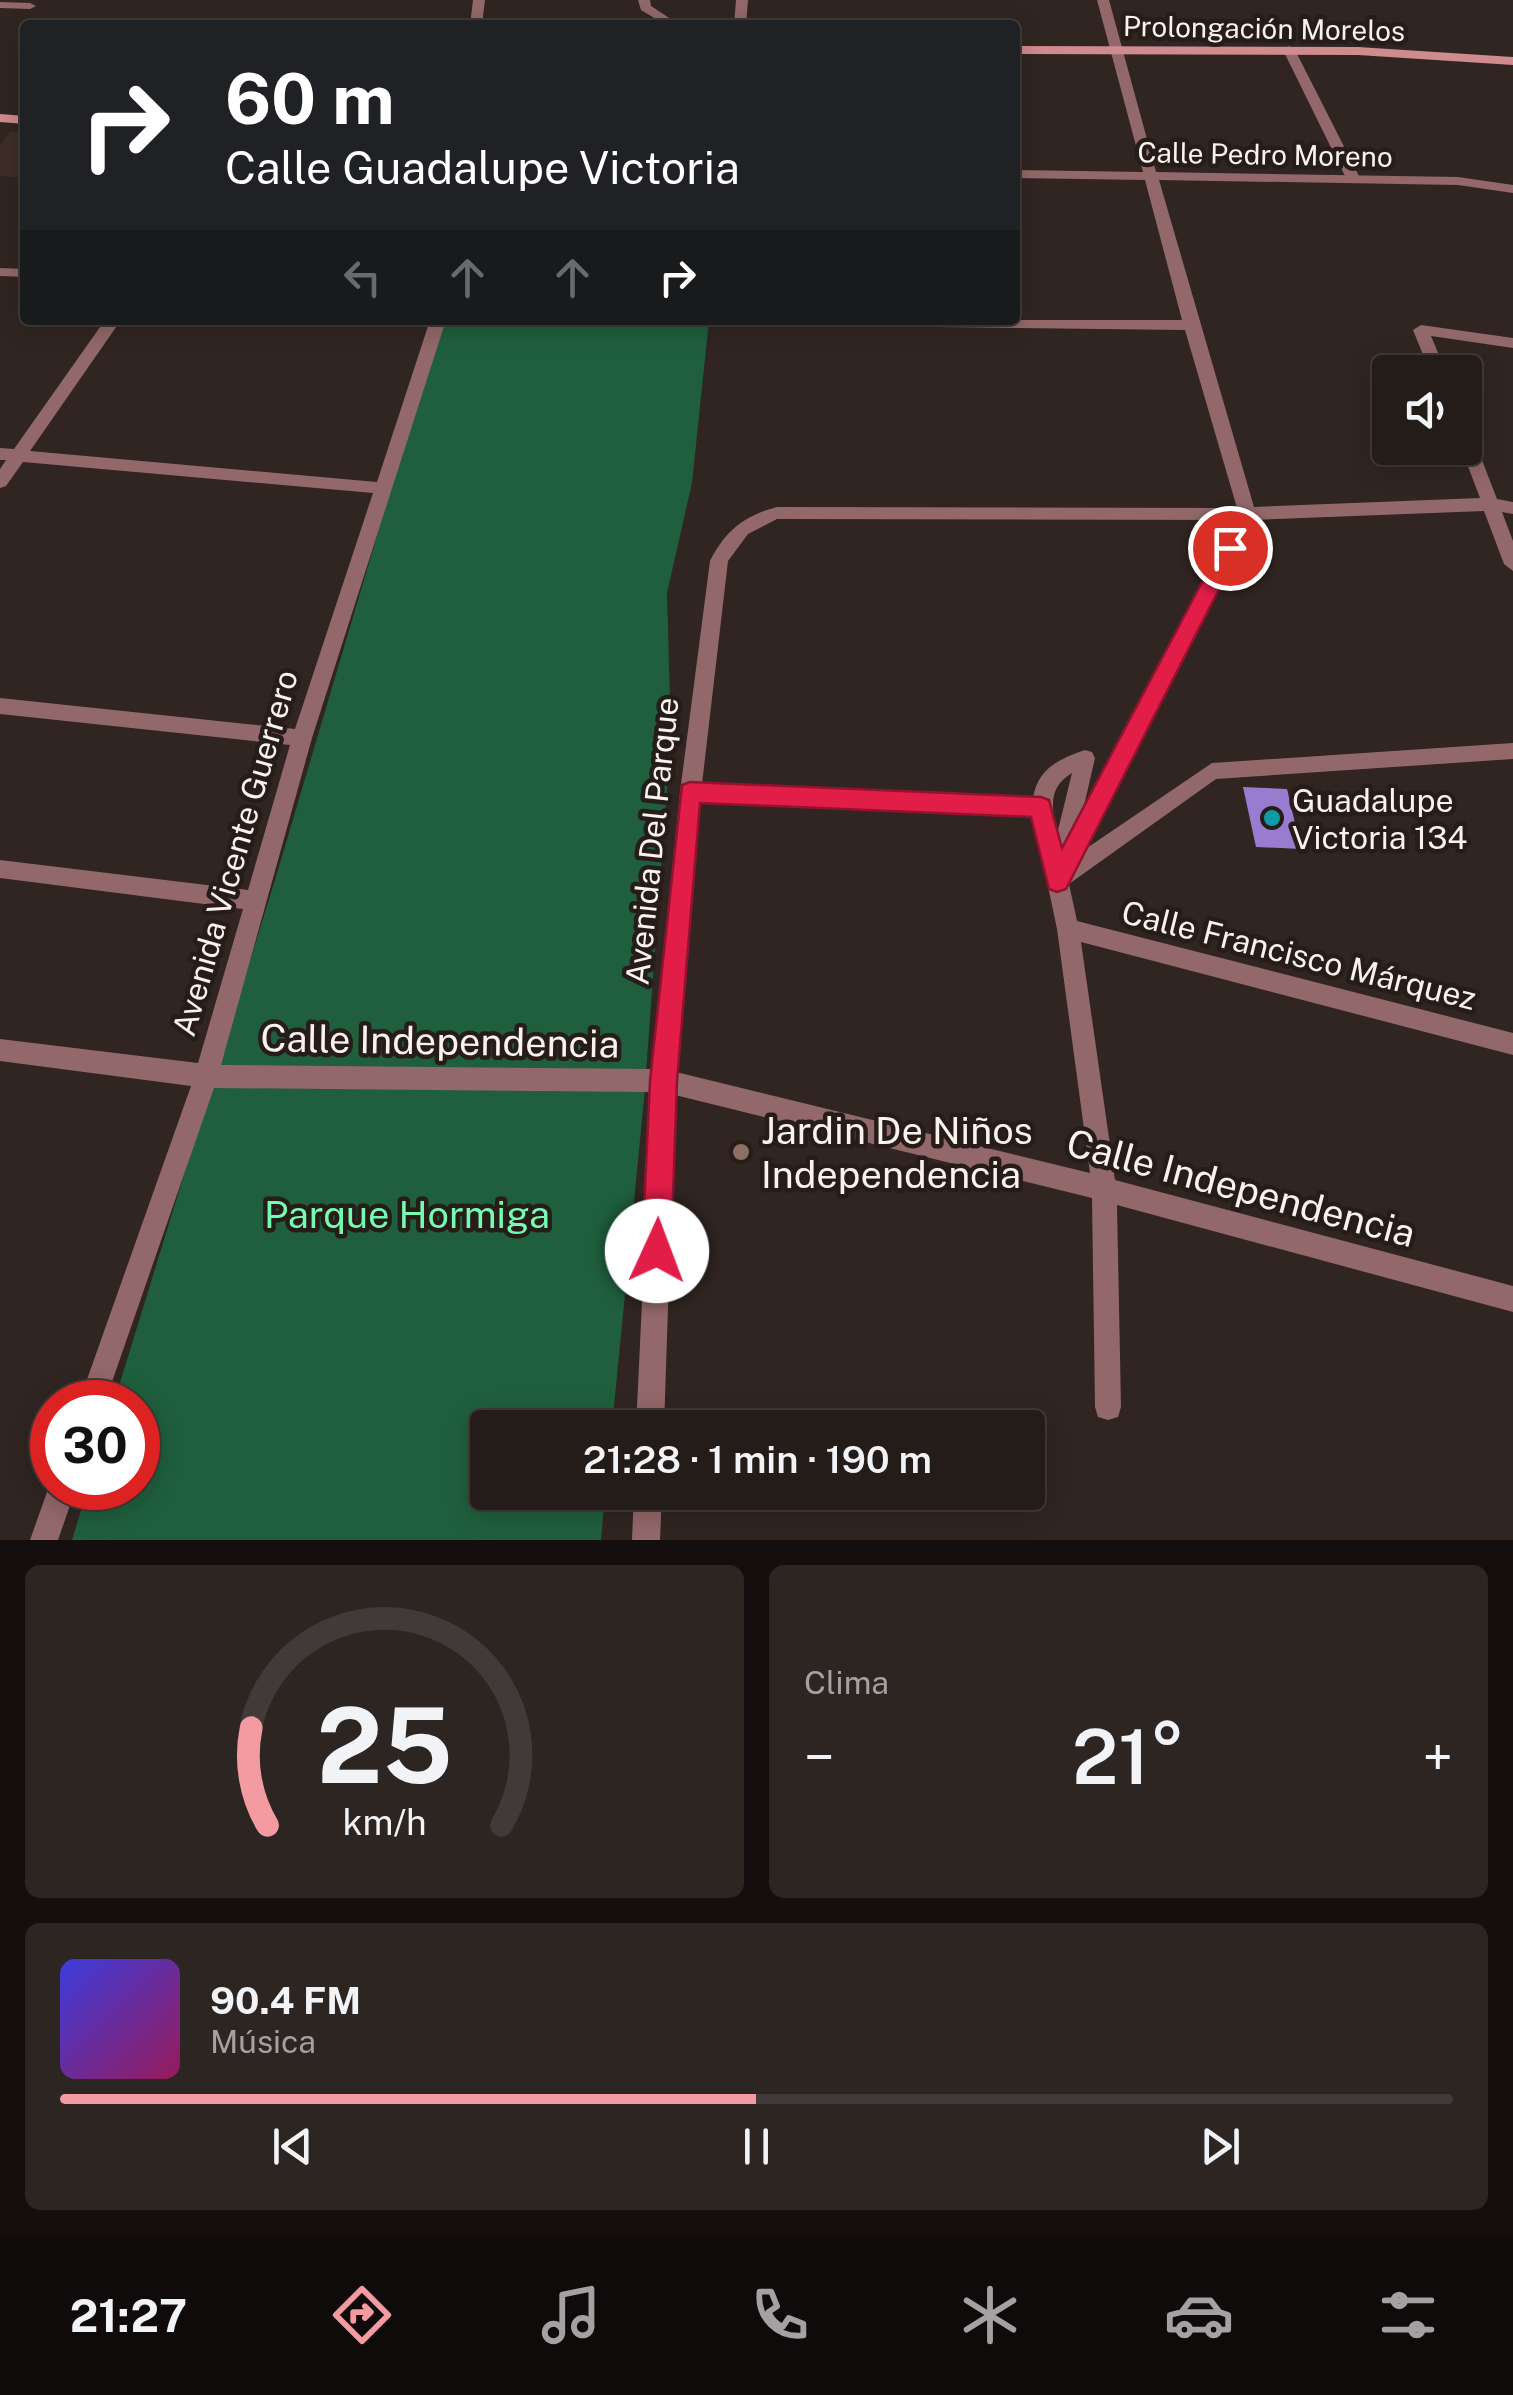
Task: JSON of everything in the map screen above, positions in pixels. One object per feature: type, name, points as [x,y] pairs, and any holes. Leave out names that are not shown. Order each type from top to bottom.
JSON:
[{"type":"main road","name":"Prolongación Morelos","points":[[1020,50],[1289,50],[1513,61]]},
{"type":"street","points":[[644,0],[645,8],[665,20]]},
{"type":"street","points":[[1057,881],[1247,514],[1103,0]]},
{"type":"street","points":[[0,4],[30,6]]},
{"type":"street","points":[[1289,50],[1354,180]]},
{"type":"street","name":"Calle Pedro Moreno","points":[[1020,174],[1458,181],[1513,189]]},
{"type":"street","points":[[1020,323],[1191,325]]},
{"type":"street","points":[[0,482],[9,455],[109,325]]},
{"type":"street","name":"Avenida Vicente Guerrero","points":[[100,1380],[206,1076],[302,738],[436,325]]},
{"type":"street","points":[[1431,355],[1421,330],[1513,343]]},
{"type":"street","points":[[9,455],[382,488]]},
{"type":"street","points":[[1476,465],[1513,564]]},
{"type":"street","points":[[1247,514],[1492,504],[1513,508]]},
{"type":"street","name":"Avenida Del Parque","points":[[651,1410],[664,1081],[690,792],[719,561],[732,536],[752,520],[777,513],[1247,514]]},
{"type":"street","points":[[0,706],[302,738]]},
{"type":"street","points":[[1057,881],[1212,772],[1513,751]]},
{"type":"street","points":[[1057,881],[1085,758],[1059,769],[1045,786],[1041,807],[1057,881],[1068,929],[1104,1189],[1108,1407]]},
{"type":"street","points":[[690,792],[1041,807]]},
{"type":"street","points":[[0,868],[257,901]]},
{"type":"street","name":"Calle Francisco Márquez","points":[[1068,929],[1513,1044]]},
{"type":"street","name":"Calle Independencia","points":[[0,1050],[206,1076],[664,1081],[1104,1189],[1513,1299]]},
{"type":"street","points":[[44,1540],[54,1510]]},
{"type":"street","points":[[646,1540],[647,1510]]},
{"type":"shaded area","points":[[10,131],[20,132],[20,178],[0,176],[0,145]]},
{"type":"green space","name":"Parque Hormiga","points":[[440,325],[708,325],[692,483],[667,593],[671,736],[644,1099],[614,1410],[470,1410],[470,1510],[604,1510],[601,1540],[72,1540],[81,1510],[160,1510],[160,1380],[121,1380],[275,880]]},
{"type":"building","name":"Guadalupe Victoria 134","points":[[1243,787],[1287,789],[1301,849],[1256,847]]},
{"type":"place","name":"Guadalupe Victoria 134","points":[[1272,818]]},
{"type":"place","name":"Jardin De Niños Independencia","points":[[741,1152]]},
{"type":"route","points":[[657,1251],[664,1081],[690,792],[1041,807],[1057,881],[1230,548]]}]
